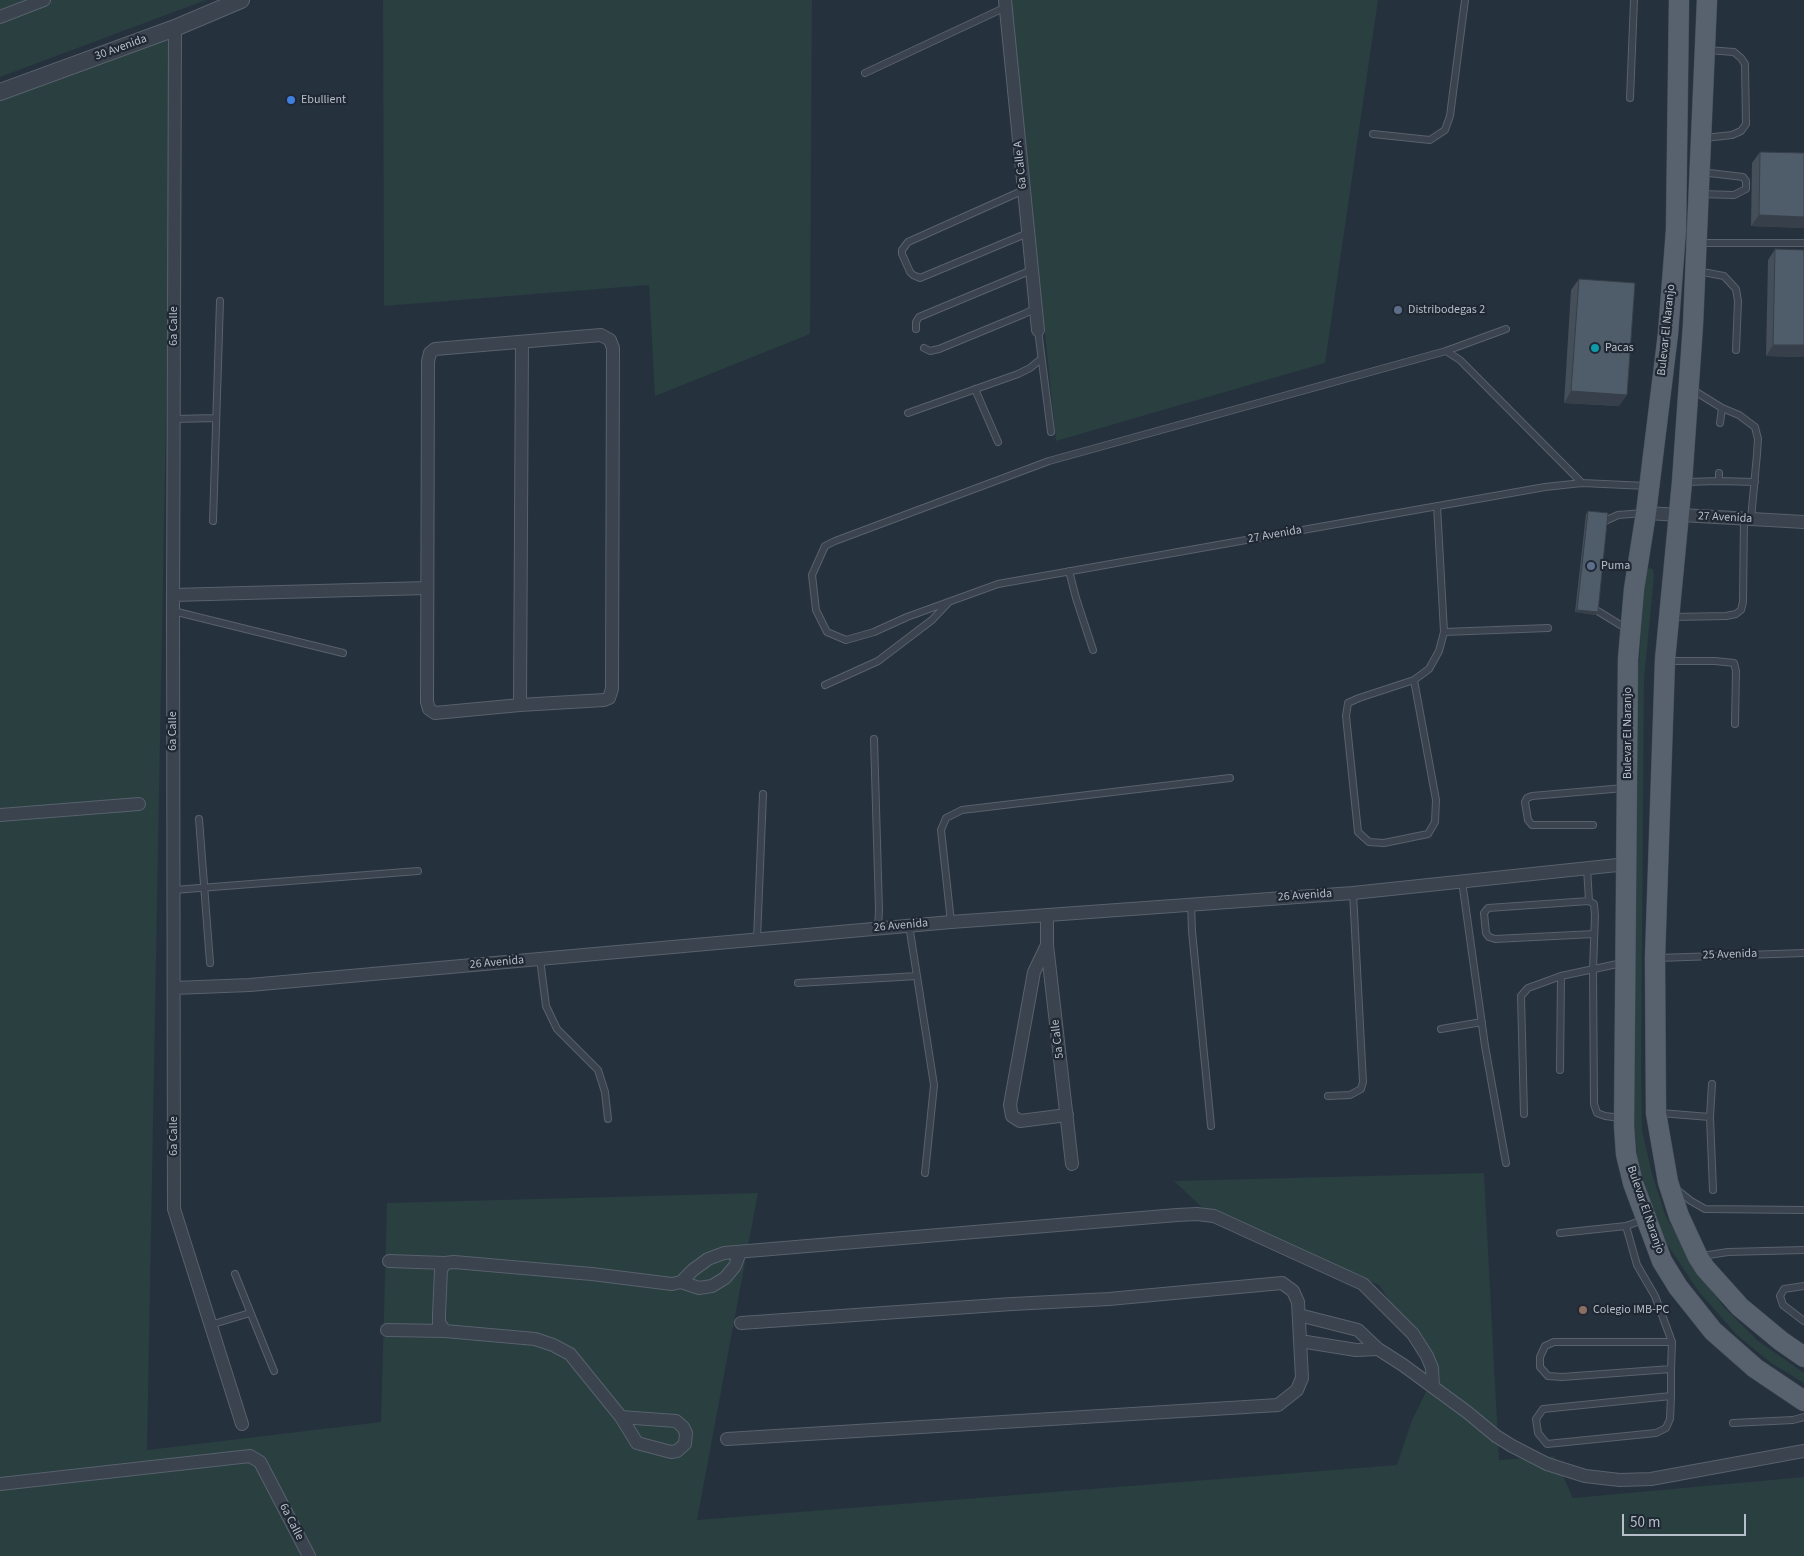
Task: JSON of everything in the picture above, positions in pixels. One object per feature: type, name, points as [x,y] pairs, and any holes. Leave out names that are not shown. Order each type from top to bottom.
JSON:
[{"type":"main road","name":"Bulevar El Naranjo","points":[[1679,0],[1676,230],[1668,334],[1646,513],[1634,589],[1628,659],[1624,1118],[1626,1154],[1633,1183],[1662,1261],[1678,1287],[1713,1331],[1755,1368],[1804,1401]]},
{"type":"main road","name":"Bulevar El Naranjo","points":[[1707,0],[1697,243],[1688,388],[1682,482],[1665,660],[1656,958],[1656,1113],[1668,1182],[1679,1216],[1705,1268],[1740,1307],[1780,1341],[1804,1357]]},
{"type":"street","points":[[0,17],[44,0]]},
{"type":"street","name":"30 Avenida","points":[[0,92],[175,28],[241,0]]},
{"type":"street","name":"6a Calle A","points":[[1005,4],[1038,330]]},
{"type":"street","name":"6a Calle","points":[[175,28],[173,595],[174,1208],[242,1424]]},
{"type":"street","points":[[601,335],[610,340],[613,348],[612,680],[609,698],[604,700],[435,713],[429,709],[427,702],[428,361],[430,353],[435,349],[522,342],[601,335]]},
{"type":"street","points":[[520,705],[522,342]]},
{"type":"street","name":"27 Avenida","points":[[1646,513],[1804,522]]},
{"type":"street","points":[[173,595],[427,588]]},
{"type":"street","points":[[0,815],[139,804]]},
{"type":"street","name":"26 Avenida","points":[[174,988],[250,985],[951,922],[1353,893],[1627,864]]},
{"type":"street","name":"5a Calle","points":[[1046,915],[1047,945],[1068,1115],[1072,1164]]},
{"type":"street","points":[[1047,945],[1034,972],[1010,1105],[1012,1116],[1020,1121],[1068,1115]]},
{"type":"street","points":[[681,1282],[708,1259],[740,1252],[1177,1215],[1197,1214],[1214,1216],[1363,1284],[1413,1334],[1432,1368],[1433,1387]]},
{"type":"street","points":[[389,1261],[454,1262],[592,1274],[672,1284],[681,1282],[700,1288],[712,1286],[725,1278],[735,1266],[740,1252]]},
{"type":"street","points":[[445,1263],[441,1270],[439,1315],[439,1323],[445,1331]]},
{"type":"street","points":[[727,1439],[1278,1405],[1298,1390],[1302,1378],[1298,1302],[1294,1291],[1282,1284],[1109,1299],[742,1323]]},
{"type":"street","points":[[1299,1315],[1358,1330],[1378,1349],[1467,1412],[1496,1436],[1529,1456],[1566,1471],[1604,1479],[1651,1480],[1804,1451]]},
{"type":"street","points":[[387,1330],[445,1331],[535,1339],[553,1345],[570,1354],[621,1417],[637,1443],[671,1452],[678,1451],[685,1444],[686,1433],[684,1427],[676,1421],[621,1417]]},
{"type":"street","points":[[1300,1341],[1356,1350],[1378,1349]]},
{"type":"street","name":"6a Calle","points":[[0,1484],[250,1456],[260,1462],[309,1556]]},
{"type":"lane","points":[[1372,134],[1430,140],[1445,130],[1450,116],[1465,0]]},
{"type":"lane","points":[[1630,98],[1634,0]]},
{"type":"lane","points":[[864,73],[1005,4]]},
{"type":"lane","points":[[1701,138],[1732,135],[1741,130],[1746,124],[1745,64],[1734,52],[1705,50]]},
{"type":"lane","points":[[1699,194],[1734,195],[1746,189],[1746,181],[1743,177],[1700,172]]},
{"type":"lane","points":[[1024,190],[908,242],[902,250],[902,254],[910,272],[920,278],[1028,233]]},
{"type":"lane","points":[[1697,243],[1804,243]]},
{"type":"lane","points":[[916,329],[916,322],[919,316],[1032,270]]},
{"type":"lane","points":[[1695,271],[1724,276],[1736,289],[1738,301],[1736,350]]},
{"type":"lane","points":[[212,521],[220,301]]},
{"type":"lane","points":[[924,348],[930,351],[939,349],[1024,314],[1036,307]]},
{"type":"lane","name":"27 Avenida","points":[[1506,329],[1446,350],[1049,461],[825,546],[812,575],[816,610],[827,632],[846,640],[874,632],[907,617],[998,584],[1545,487],[1582,483],[1648,486]]},
{"type":"lane","points":[[1038,330],[1051,432]]},
{"type":"lane","points":[[1446,350],[1460,360],[1582,483]]},
{"type":"lane","points":[[908,413],[1018,374],[1030,368],[1041,359]]},
{"type":"lane","points":[[1669,617],[1726,616],[1736,614],[1741,610],[1747,519],[1755,482],[1758,439],[1755,427],[1739,415],[1722,408],[1688,388]]},
{"type":"lane","points":[[975,389],[998,442]]},
{"type":"lane","points":[[1720,423],[1722,408]]},
{"type":"lane","points":[[174,419],[215,418]]},
{"type":"lane","points":[[1719,473],[1719,481]]},
{"type":"lane","points":[[1682,482],[1755,482]]},
{"type":"lane","points":[[1414,680],[1436,800],[1435,822],[1428,834],[1384,843],[1369,842],[1358,832],[1346,716],[1348,703],[1414,680],[1429,670],[1439,651],[1444,632],[1436,506]]},
{"type":"lane","points":[[1605,521],[1618,515],[1646,513]]},
{"type":"lane","points":[[1069,571],[1093,650]]},
{"type":"lane","points":[[824,685],[878,661],[932,620],[948,602]]},
{"type":"lane","points":[[1596,610],[1630,631]]},
{"type":"lane","points":[[173,611],[343,653]]},
{"type":"lane","points":[[1444,632],[1548,628]]},
{"type":"lane","points":[[1665,660],[1734,663],[1736,670],[1735,724]]},
{"type":"lane","points":[[874,739],[878,928]]},
{"type":"lane","points":[[951,922],[942,830],[946,818],[962,810],[1230,778]]},
{"type":"lane","points":[[1593,825],[1532,825],[1528,820],[1525,802],[1527,798],[1532,796],[1627,788]]},
{"type":"lane","points":[[757,939],[763,794]]},
{"type":"lane","points":[[199,819],[210,963]]},
{"type":"lane","points":[[1587,868],[1589,901]]},
{"type":"lane","points":[[174,890],[418,871]]},
{"type":"lane","points":[[1462,881],[1482,1022],[1506,1162]]},
{"type":"lane","points":[[1328,1096],[1350,1095],[1361,1089],[1363,1082],[1353,893]]},
{"type":"lane","points":[[1594,934],[1495,939],[1489,937],[1486,932],[1484,913],[1488,908],[1589,901],[1594,904],[1595,910],[1593,970],[1594,1104],[1597,1113],[1624,1118]]},
{"type":"lane","points":[[1191,904],[1211,1126]]},
{"type":"lane","points":[[909,926],[934,1085],[925,1173]]},
{"type":"lane","name":"25 Avenida","points":[[1656,958],[1804,952]]},
{"type":"lane","points":[[540,959],[546,1006],[557,1029],[598,1070],[605,1092],[608,1119]]},
{"type":"lane","points":[[1524,1114],[1521,996],[1528,988],[1561,976],[1626,962]]},
{"type":"lane","points":[[798,983],[917,976]]},
{"type":"lane","points":[[1560,1070],[1561,976]]},
{"type":"lane","points":[[1441,1028],[1482,1022]]},
{"type":"lane","points":[[1712,1084],[1710,1117],[1713,1190]]},
{"type":"lane","points":[[1656,1113],[1710,1117]]},
{"type":"lane","points":[[1668,1182],[1691,1201],[1705,1209],[1804,1210]]},
{"type":"lane","points":[[1560,1233],[1626,1226],[1646,1218]]},
{"type":"lane","points":[[1626,1226],[1637,1265],[1655,1296],[1672,1342],[1672,1369],[1671,1396],[1670,1419],[1666,1428],[1656,1433],[1547,1444],[1538,1433],[1536,1419],[1543,1409],[1671,1396]]},
{"type":"lane","points":[[1698,1256],[1728,1252],[1804,1250]]},
{"type":"lane","points":[[235,1274],[274,1371]]},
{"type":"lane","points":[[1804,1286],[1784,1289],[1780,1296],[1783,1305],[1804,1321]]},
{"type":"lane","points":[[210,1325],[250,1313]]},
{"type":"lane","points":[[1672,1342],[1554,1342],[1545,1346],[1540,1357],[1540,1367],[1548,1376],[1562,1377],[1672,1369]]},
{"type":"lane","points":[[1733,1423],[1793,1420],[1804,1417]]},
{"type":"green space","points":[[0,0],[206,0],[0,77]]},
{"type":"green space","points":[[383,0],[812,0],[810,334],[655,396],[649,285],[384,306]]},
{"type":"green space","points":[[1011,0],[1378,0],[1325,363],[1056,441]]},
{"type":"green space","points":[[173,31],[147,1450],[381,1422],[387,1203],[758,1193],[697,1520],[1397,1465],[1412,1420],[1436,1372],[1379,1285],[1315,1256],[1208,1213],[1174,1181],[1484,1173],[1499,1460],[1554,1456],[1573,1498],[1804,1477],[1804,1556],[0,1556],[0,101]]},
{"type":"green space","points":[[1649,568],[1653,569],[1654,576],[1644,679],[1642,1130],[1652,1174],[1666,1217],[1694,1265],[1723,1306],[1757,1340],[1804,1373],[1804,1383],[1771,1363],[1737,1335],[1699,1292],[1667,1244],[1649,1201],[1637,1156],[1634,1123],[1635,809],[1638,681],[1644,580],[1645,571]]},
{"type":"building","points":[[1760,152],[1804,153],[1804,217],[1759,215]]},
{"type":"building","points":[[1775,249],[1804,250],[1804,345],[1773,345]]},
{"type":"building","name":"Pacas","points":[[1579,279],[1635,283],[1627,395],[1571,391]]},
{"type":"building","name":"Puma","points":[[1588,511],[1608,513],[1598,612],[1577,610]]},
{"type":"place","name":"Ebullient","points":[[291,100]]},
{"type":"place","name":"Distribodegas 2","points":[[1398,310]]},
{"type":"place","name":"Pacas","points":[[1595,348]]},
{"type":"place","name":"Puma","points":[[1591,566]]},
{"type":"place","name":"Colegio IMB-PC","points":[[1583,1310]]}]
